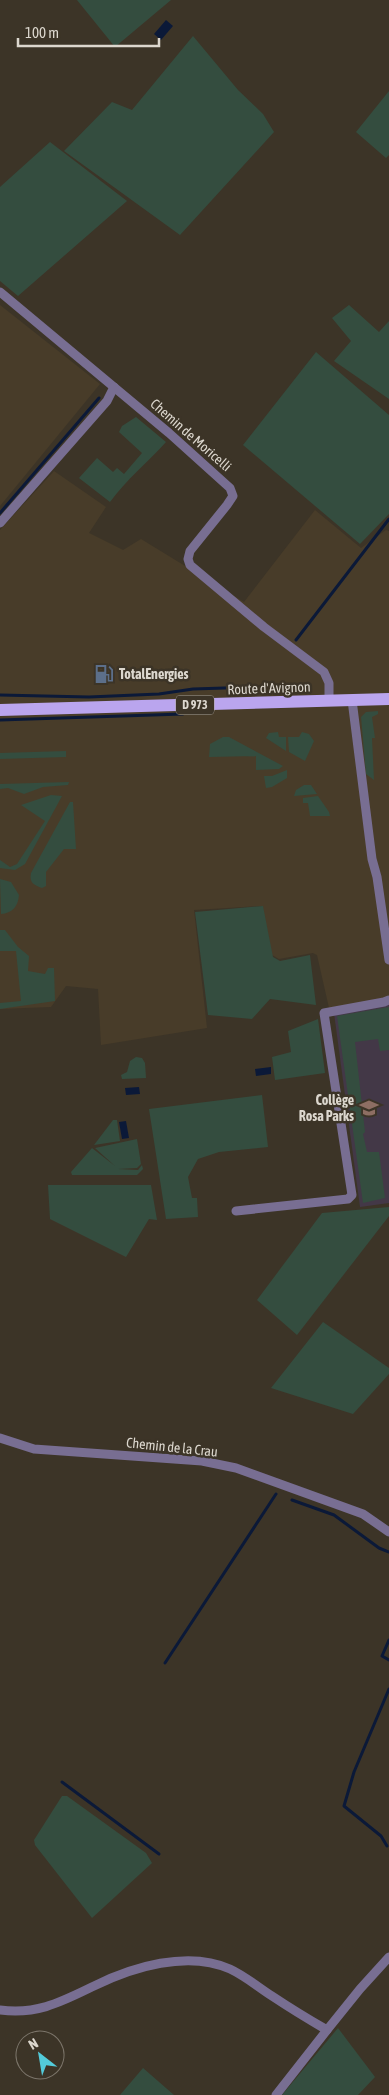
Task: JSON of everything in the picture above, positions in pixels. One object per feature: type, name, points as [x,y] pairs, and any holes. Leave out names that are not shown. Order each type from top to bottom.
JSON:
[{"type":"main road","name":"Route d'Avignon","points":[[0,710],[389,699]]},
{"type":"street","name":"Chemin de Moricelli","points":[[0,292],[169,433],[230,488],[233,496],[190,550],[188,559],[190,565],[264,627],[324,672],[328,683],[329,701]]},
{"type":"street","points":[[0,523],[107,401],[114,387]]},
{"type":"street","points":[[352,700],[372,859],[377,877],[389,960]]},
{"type":"street","points":[[236,1211],[348,1200],[352,1195],[324,1013],[389,1000]]},
{"type":"street","name":"Chemin de la Crau","points":[[0,1438],[34,1449],[202,1461],[236,1468],[363,1514],[389,1532]]},
{"type":"street","points":[[276,2095],[360,1988],[389,1957]]},
{"type":"street","points":[[0,2010],[36,2011],[112,1976],[148,1965],[176,1962],[206,1963],[228,1969],[327,2030]]},
{"type":"shaded area","points":[[0,305],[100,384],[0,506]]},
{"type":"shaded area","points":[[54,471],[106,507],[89,533],[123,550],[141,539],[244,602],[315,510],[361,548],[386,530],[389,531],[389,997],[329,1008],[317,955],[313,953],[279,959],[272,955],[262,906],[194,910],[207,1028],[101,1045],[98,989],[66,986],[51,1007],[0,1009],[0,530]]},
{"type":"shaded area","name":"Collège Rosa Parks","points":[[389,1004],[389,1203],[360,1207],[334,1013]]},
{"type":"green space","points":[[77,0],[171,0],[115,47]]},
{"type":"green space","points":[[193,36],[238,90],[263,114],[274,132],[180,235],[64,151],[112,102],[132,110]]},
{"type":"green space","points":[[389,91],[389,155],[386,158],[356,132]]},
{"type":"green space","points":[[50,142],[127,201],[18,296],[0,281],[0,187]]},
{"type":"green space","points":[[349,305],[379,332],[389,321],[389,399],[334,361],[351,341],[332,318]]},
{"type":"green space","points":[[316,352],[389,415],[389,514],[360,544],[243,445]]},
{"type":"green space","points":[[136,417],[166,442],[110,502],[79,478],[97,458],[113,472],[117,468],[124,474],[142,453],[119,432],[122,426]]},
{"type":"green space","points":[[378,711],[378,714],[372,717],[375,738],[372,738],[374,780],[366,774],[361,717],[366,712]]},
{"type":"green space","points":[[278,732],[279,737],[286,737],[286,751],[266,738],[269,733]]},
{"type":"green space","points":[[302,732],[309,734],[314,741],[305,761],[289,752],[288,737],[299,737]]},
{"type":"green space","points":[[223,737],[229,737],[283,766],[279,769],[256,770],[256,756],[209,757],[210,744]]},
{"type":"green space","points":[[66,751],[66,757],[0,759],[0,753]]},
{"type":"green space","points":[[287,770],[287,778],[272,787],[266,788],[264,776],[272,776]]},
{"type":"green space","points":[[69,782],[68,785],[43,787],[24,794],[8,788],[0,789],[0,784]]},
{"type":"green space","points":[[304,785],[311,785],[317,794],[294,796],[296,790]]},
{"type":"green space","points":[[51,795],[62,796],[25,864],[15,870],[0,868],[0,860],[10,867],[17,864],[45,821],[21,805]]},
{"type":"green space","points":[[318,796],[330,816],[310,816],[308,803],[303,803],[303,798]]},
{"type":"green space","points":[[70,802],[73,802],[76,849],[64,849],[46,872],[46,886],[42,888],[33,883],[31,873]]},
{"type":"green space","points":[[0,879],[11,882],[19,895],[14,909],[1,914]]},
{"type":"green space","points":[[263,906],[273,957],[280,961],[310,955],[316,1005],[270,999],[252,1019],[208,1015],[195,912]]},
{"type":"green space","points":[[0,930],[5,930],[18,947],[29,956],[28,971],[45,974],[48,968],[54,968],[55,1001],[0,1009],[0,1003],[21,1001],[16,951],[0,951]]},
{"type":"green space","points":[[389,1007],[389,1050],[380,1051],[378,1039],[355,1042],[365,1132],[363,1134],[367,1152],[379,1152],[385,1198],[363,1203],[337,1016]]},
{"type":"green space","points":[[318,1019],[325,1073],[275,1080],[272,1057],[291,1052],[288,1031]]},
{"type":"green space","points":[[136,1057],[142,1058],[145,1063],[146,1078],[122,1079],[121,1075],[127,1072],[130,1061]]},
{"type":"green space","points":[[262,1095],[268,1147],[219,1152],[198,1159],[188,1177],[192,1198],[197,1198],[198,1217],[166,1219],[149,1109]]},
{"type":"green space","points":[[113,1120],[117,1120],[120,1141],[94,1145]]},
{"type":"green space","points":[[137,1139],[141,1164],[137,1168],[118,1169],[138,1170],[142,1165],[143,1169],[137,1175],[72,1175],[71,1172],[92,1148],[115,1166],[95,1148]]},
{"type":"green space","points":[[48,1185],[151,1185],[157,1220],[149,1219],[126,1257],[50,1219]]},
{"type":"green space","points":[[389,1207],[389,1216],[297,1335],[257,1300],[322,1213]]},
{"type":"green space","points":[[323,1322],[389,1368],[389,1374],[353,1414],[271,1388]]},
{"type":"green space","points":[[62,1796],[67,1796],[146,1853],[152,1863],[92,1918],[35,1845],[34,1840]]},
{"type":"green space","points":[[338,2028],[375,2077],[358,2095],[282,2095]]},
{"type":"green space","points":[[143,2068],[174,2095],[120,2095]]},
{"type":"water","points":[[166,20],[173,26],[161,40],[154,34]]},
{"type":"water","points":[[271,1067],[271,1074],[256,1076],[255,1069]]},
{"type":"water","points":[[139,1087],[140,1094],[126,1095],[125,1088]]},
{"type":"water","points":[[126,1121],[129,1138],[122,1139],[119,1122]]},
{"type":"waterway","points":[[0,513],[99,398]]},
{"type":"waterway","points":[[296,640],[389,519]]},
{"type":"waterway","points":[[0,695],[89,697],[159,694],[193,689],[257,687]]},
{"type":"waterway","points":[[0,720],[183,714]]},
{"type":"waterway","points":[[165,1663],[276,1494]]},
{"type":"waterway","points":[[292,1500],[334,1515],[379,1548],[389,1552]]},
{"type":"waterway","points":[[389,1640],[382,1656],[389,1660]]},
{"type":"waterway","points":[[387,1846],[381,1836],[344,1806],[354,1772],[389,1689]]},
{"type":"waterway","points":[[62,1782],[159,1854]]},
{"type":"place","name":"TotalEnergies","points":[[104,674]]},
{"type":"place","name":"Collège Rosa Parks","points":[[369,1108]]}]
